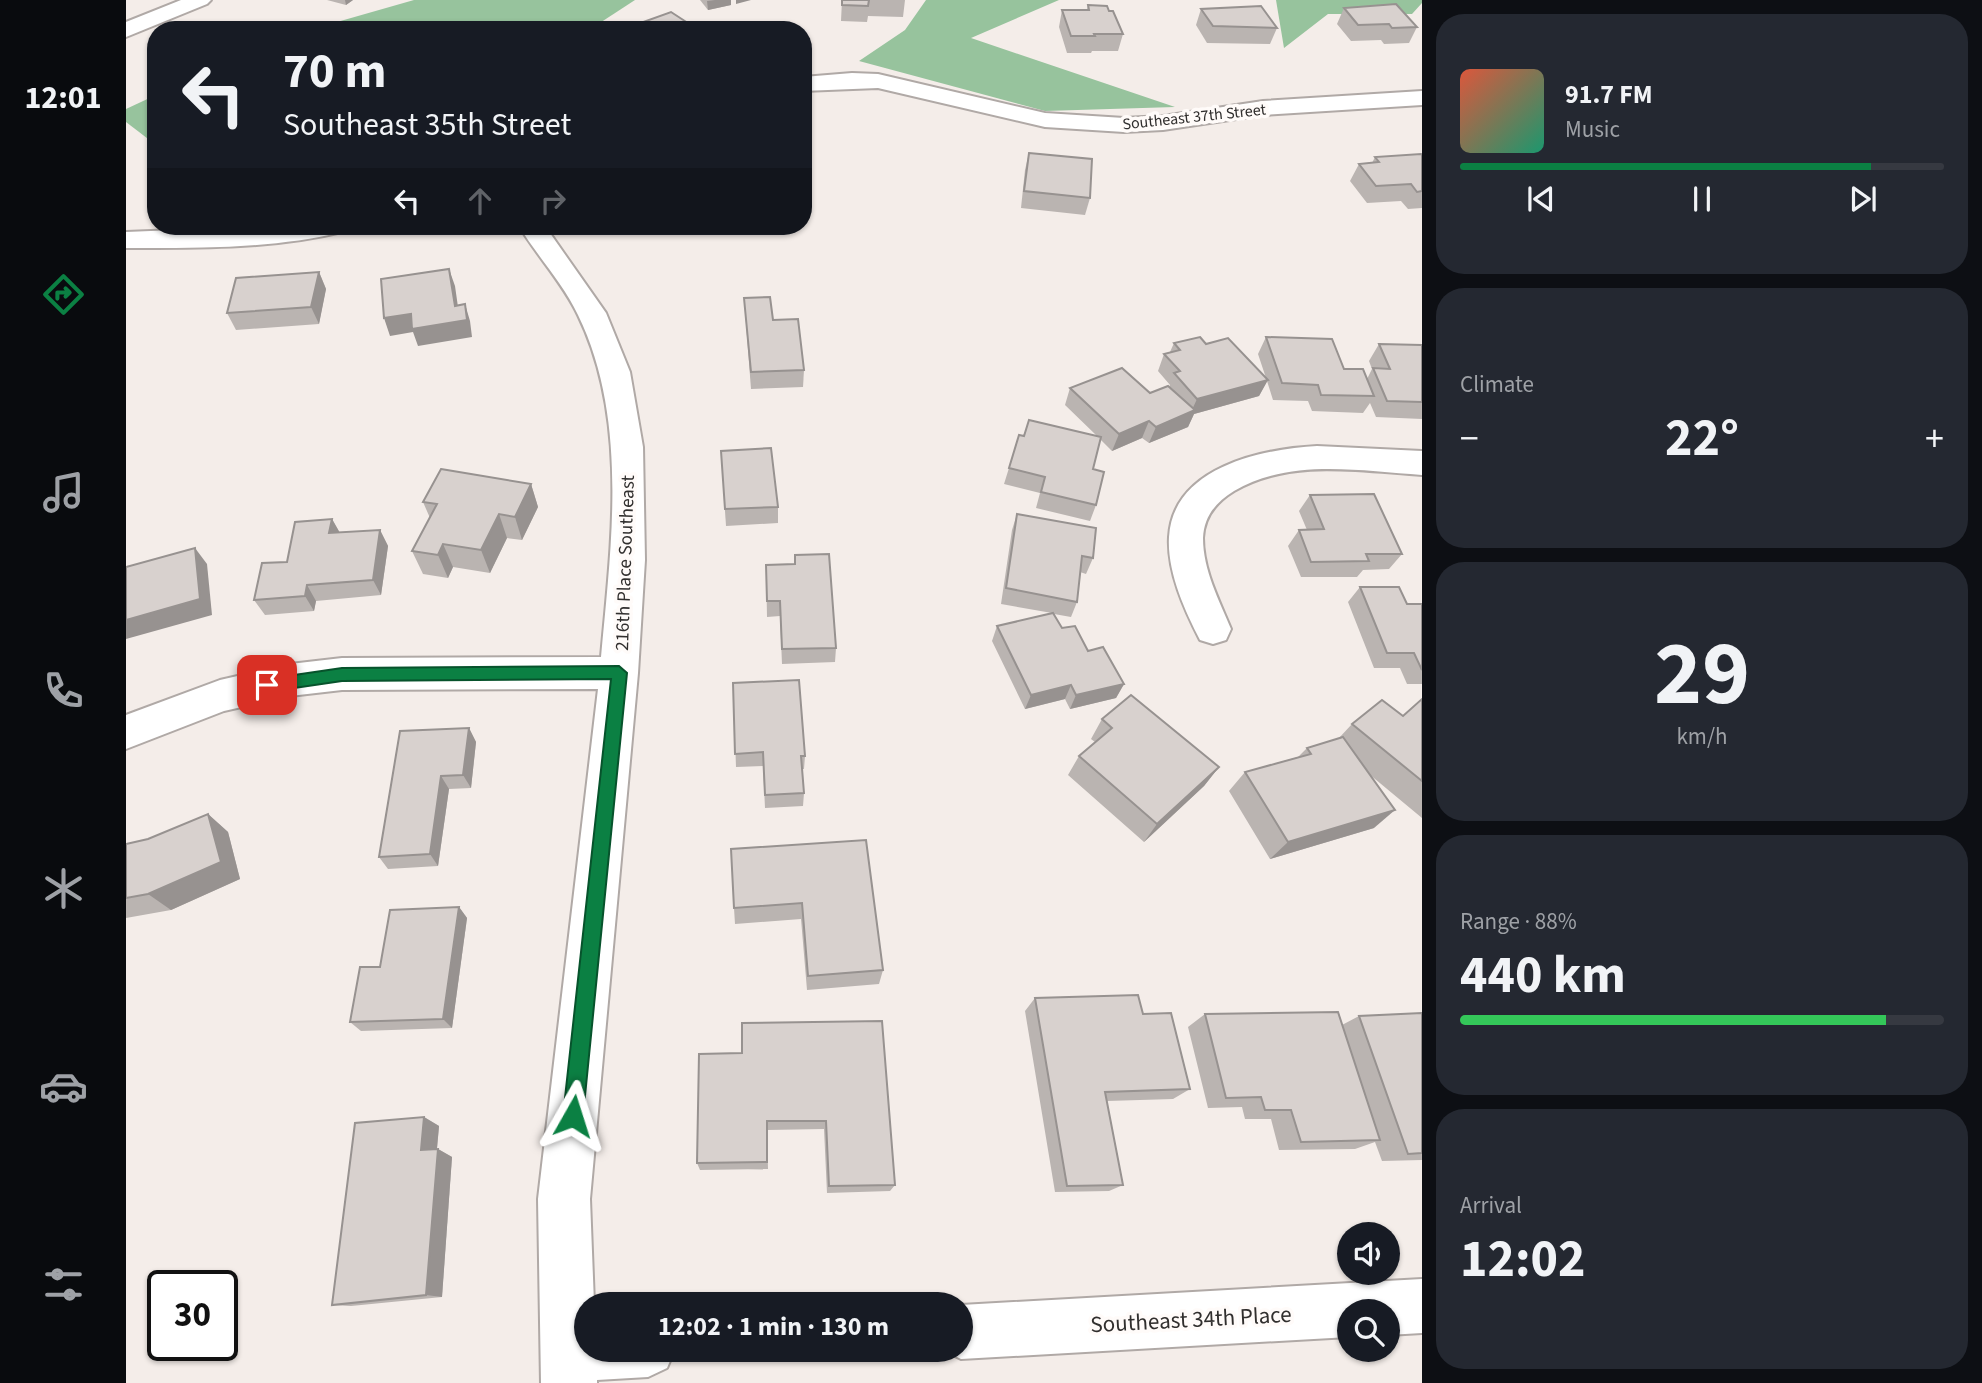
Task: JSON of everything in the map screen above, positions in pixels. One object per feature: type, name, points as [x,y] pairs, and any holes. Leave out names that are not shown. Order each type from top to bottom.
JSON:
[{"type":"street","points":[[148,21],[200,0]]},
{"type":"street","points":[[126,30],[147,21]]},
{"type":"street","name":"Southeast 37th Street","points":[[812,83],[878,81],[1045,120],[1124,125],[1289,106],[1422,98]]},
{"type":"street","points":[[126,240],[269,235]]},
{"type":"street","name":"216th Place Southeast","points":[[538,235],[592,313],[615,372],[627,447],[627,560],[619,673],[564,1199],[568,1368]]},
{"type":"street","points":[[1213,629],[1194,582],[1185,539],[1189,515],[1203,496],[1236,473],[1269,462],[1315,457],[1422,463]]},
{"type":"street","points":[[126,732],[220,696],[303,678],[342,674],[619,673]]},
{"type":"street","name":"Southeast 34th Place","points":[[973,1331],[1422,1306]]},
{"type":"street","points":[[568,1368],[593,1362]]},
{"type":"green space","points":[[414,0],[635,0],[603,21],[340,21]]},
{"type":"green space","points":[[926,0],[1059,0],[971,38],[1175,107],[1045,111],[859,61],[905,30]]},
{"type":"green space","points":[[1276,0],[1422,0],[1422,3],[1412,14],[1328,14],[1284,48]]},
{"type":"green space","points":[[147,99],[147,138],[126,122],[126,109]]},
{"type":"building","points":[[842,0],[869,0],[868,6],[842,5]]},
{"type":"building","points":[[1396,4],[1417,27],[1358,25],[1344,8]]},
{"type":"building","points":[[1088,5],[1107,6],[1109,11],[1113,11],[1123,34],[1071,36],[1062,10],[1089,10]]},
{"type":"building","points":[[1261,6],[1277,28],[1213,26],[1201,9]]},
{"type":"building","points":[[671,12],[685,21],[646,21]]},
{"type":"building","points":[[1029,153],[1092,159],[1090,198],[1024,191]]},
{"type":"building","points":[[1421,154],[1422,191],[1417,192],[1411,184],[1376,186],[1359,164],[1379,162],[1375,157]]},
{"type":"building","points":[[449,269],[455,306],[465,304],[467,320],[412,329],[411,314],[384,318],[381,279]]},
{"type":"building","points":[[319,272],[311,307],[227,313],[236,278]]},
{"type":"building","points":[[770,297],[773,320],[798,319],[804,370],[751,372],[744,298]]},
{"type":"building","points":[[1200,337],[1206,344],[1228,338],[1268,380],[1197,399],[1174,373],[1180,371],[1164,354],[1180,350],[1174,343]]},
{"type":"building","points":[[1266,337],[1332,339],[1344,369],[1363,369],[1374,396],[1321,395],[1318,385],[1282,383]]},
{"type":"building","points":[[1379,344],[1422,345],[1422,402],[1387,401],[1373,368],[1390,369]]},
{"type":"building","points":[[1122,368],[1150,393],[1168,386],[1195,410],[1156,427],[1149,421],[1119,434],[1070,388]]},
{"type":"building","points":[[1029,420],[1101,437],[1093,469],[1104,472],[1096,505],[1041,492],[1045,477],[1009,468],[1019,435],[1024,436]]},
{"type":"building","points":[[771,448],[778,507],[725,509],[721,451]]},
{"type":"building","points":[[441,469],[531,484],[515,517],[499,514],[481,550],[443,544],[438,555],[412,551],[437,504],[423,502]]},
{"type":"building","points":[[1374,494],[1402,554],[1366,554],[1369,561],[1311,562],[1299,530],[1324,529],[1310,495]]},
{"type":"building","points":[[1017,514],[1096,528],[1093,558],[1082,556],[1077,602],[1006,588]]},
{"type":"building","points":[[332,519],[329,533],[380,530],[373,580],[307,585],[305,596],[254,600],[262,563],[287,562],[295,522]]},
{"type":"building","points":[[195,548],[200,599],[126,620],[126,567]]},
{"type":"building","points":[[829,554],[836,648],[782,649],[780,601],[767,601],[766,565],[795,564],[795,555]]},
{"type":"building","points":[[1360,587],[1399,587],[1407,604],[1422,604],[1422,670],[1414,653],[1387,653]]},
{"type":"building","points":[[1053,613],[1062,628],[1075,626],[1088,651],[1103,647],[1124,684],[1076,695],[1071,685],[1031,695],[997,626]]},
{"type":"building","points":[[799,680],[805,756],[801,756],[804,793],[765,795],[763,752],[735,754],[733,683]]},
{"type":"building","points":[[1131,695],[1219,767],[1157,824],[1079,756],[1112,728],[1102,719]]},
{"type":"building","points":[[1422,699],[1422,781],[1352,724],[1382,700],[1403,716]]},
{"type":"building","points":[[469,728],[463,775],[441,776],[430,854],[379,857],[400,731]]},
{"type":"building","points":[[1343,737],[1395,810],[1288,842],[1245,772],[1311,754],[1307,748]]},
{"type":"building","points":[[208,814],[221,862],[148,894],[126,898],[126,844],[148,839]]},
{"type":"building","points":[[866,840],[883,970],[808,976],[802,903],[734,908],[731,849]]},
{"type":"building","points":[[459,907],[443,1019],[350,1022],[360,967],[380,967],[390,910]]},
{"type":"building","points":[[1138,995],[1143,1014],[1171,1013],[1190,1089],[1105,1092],[1123,1185],[1067,1186],[1035,998]]},
{"type":"building","points":[[1338,1012],[1380,1140],[1301,1142],[1291,1110],[1265,1110],[1261,1097],[1226,1098],[1205,1014]]},
{"type":"building","points":[[1422,1013],[1422,1153],[1408,1154],[1359,1016]]},
{"type":"building","points":[[882,1021],[895,1185],[829,1186],[826,1121],[767,1121],[767,1162],[697,1163],[699,1054],[742,1053],[742,1023]]},
{"type":"building","points":[[424,1117],[421,1150],[438,1149],[426,1295],[332,1305],[355,1123]]},
{"type":"route","points":[[267,685],[342,674],[619,673],[573,1116]]}]
